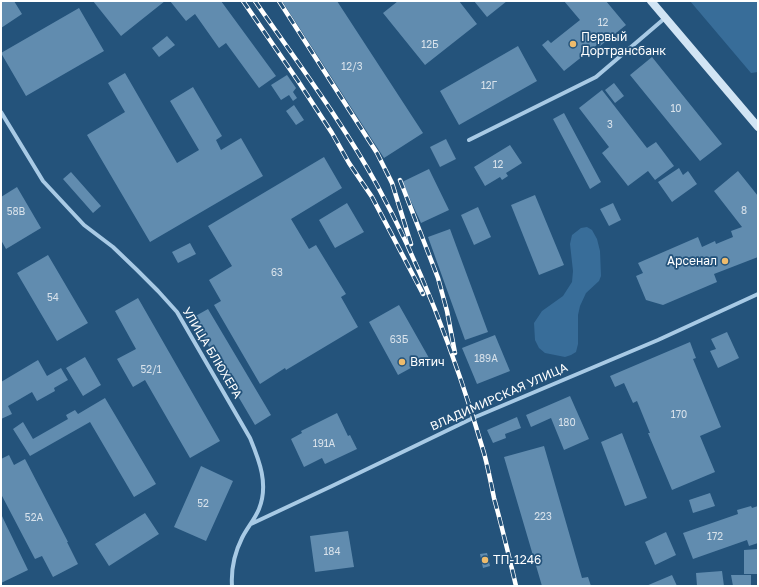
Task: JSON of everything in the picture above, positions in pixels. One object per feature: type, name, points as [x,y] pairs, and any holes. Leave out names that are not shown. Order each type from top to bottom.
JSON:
[{"type":"main road","points":[[651,1],[758,127]]},
{"type":"street","points":[[469,140],[596,77],[665,18]]},
{"type":"street","name":"УЛИЦА БЛЮХЕРА","points":[[1,112],[43,181],[84,224],[113,247],[158,290],[177,312],[250,438],[261,468],[263,481],[262,495],[259,509],[241,540],[234,562],[231,579],[232,586]]},
{"type":"street","name":"ВЛАДИМИРСКАЯ УЛИЦА","points":[[250,524],[473,418],[658,340],[758,294]]},
{"type":"shaded area","points":[[690,1],[758,1],[758,72],[751,73]]},
{"type":"shaded area","points":[[587,227],[592,230],[597,239],[600,251],[601,276],[599,281],[586,293],[580,306],[578,315],[578,344],[576,352],[565,357],[545,353],[539,348],[535,340],[534,323],[542,311],[563,296],[572,282],[573,271],[570,244],[572,235],[581,228]]},
{"type":"building","points":[[1,1],[14,1],[22,14],[1,28]]},
{"type":"building","points":[[93,1],[165,1],[121,36]]},
{"type":"building","points":[[170,1],[221,1],[276,76],[259,88],[226,43],[219,48],[195,14],[186,21]]},
{"type":"building","points":[[282,1],[337,1],[423,133],[384,158]]},
{"type":"building","points":[[398,1],[459,1],[477,24],[425,65],[383,13]]},
{"type":"building","points":[[474,1],[507,1],[487,17]]},
{"type":"building","points":[[564,1],[606,1],[626,25],[600,46],[598,44],[564,71],[542,45],[548,40],[551,43],[580,20]]},
{"type":"building","points":[[79,8],[104,51],[26,96],[1,53]]},
{"type":"building","points":[[167,36],[175,45],[159,57],[152,48]]},
{"type":"building","points":[[518,46],[537,81],[459,125],[440,91]]},
{"type":"building","points":[[652,57],[722,144],[700,161],[630,75]]},
{"type":"building","points":[[125,73],[177,163],[199,150],[170,101],[193,87],[222,136],[216,140],[221,150],[241,138],[263,176],[150,242],[87,135],[125,112],[108,83]]},
{"type":"building","points":[[287,75],[296,88],[293,92],[297,98],[293,101],[289,95],[281,100],[271,85]]},
{"type":"building","points":[[614,83],[624,96],[615,103],[605,90]]},
{"type":"building","points":[[602,90],[647,148],[656,142],[674,166],[655,180],[648,171],[628,186],[602,153],[609,147],[579,108]]},
{"type":"building","points":[[294,105],[304,120],[296,125],[286,111]]},
{"type":"building","points":[[564,113],[601,182],[590,189],[553,119]]},
{"type":"building","points":[[446,139],[456,159],[440,167],[430,147]]},
{"type":"building","points":[[510,145],[522,163],[506,173],[508,176],[502,180],[500,177],[485,186],[474,167]]},
{"type":"building","points":[[324,157],[342,188],[291,219],[309,249],[316,245],[346,294],[341,297],[358,327],[286,370],[285,368],[260,384],[214,305],[221,301],[209,280],[232,266],[208,226]]},
{"type":"building","points":[[679,168],[683,175],[688,171],[697,184],[672,202],[658,182]]},
{"type":"building","points":[[429,169],[449,210],[421,223],[402,182]]},
{"type":"building","points":[[738,171],[758,196],[758,257],[714,274],[717,282],[663,305],[646,300],[636,276],[643,273],[638,263],[698,237],[702,247],[715,241],[716,244],[733,237],[731,231],[742,227],[714,191]]},
{"type":"building","points":[[71,172],[101,206],[93,213],[63,179]]},
{"type":"building","points":[[17,187],[41,228],[6,249],[1,240],[1,197]]},
{"type":"building","points":[[535,195],[564,265],[539,275],[511,205]]},
{"type":"building","points":[[347,203],[364,232],[335,248],[319,220]]},
{"type":"building","points":[[613,203],[621,220],[609,226],[600,209]]},
{"type":"building","points":[[478,207],[491,237],[474,245],[461,215]]},
{"type":"building","points":[[450,229],[488,332],[465,340],[428,237]]},
{"type":"building","points":[[190,243],[196,254],[178,263],[172,252]]},
{"type":"building","points":[[48,255],[88,323],[57,341],[17,273]]},
{"type":"building","points":[[138,298],[220,441],[190,458],[145,380],[133,387],[117,359],[136,349],[115,311]]},
{"type":"building","points":[[399,305],[429,358],[398,375],[369,322]]},
{"type":"building","points":[[208,309],[271,415],[255,425],[192,318]]},
{"type":"building","points":[[727,332],[739,358],[718,368],[710,351],[716,349],[711,339]]},
{"type":"building","points":[[495,335],[510,371],[477,384],[462,348]]},
{"type":"building","points":[[690,342],[696,358],[693,359],[721,427],[700,436],[715,472],[672,490],[648,433],[650,433],[637,401],[633,403],[624,383],[615,387],[610,376]]},
{"type":"building","points":[[85,357],[101,385],[83,396],[66,368]]},
{"type":"building","points":[[38,360],[47,376],[61,368],[68,380],[54,388],[55,391],[37,401],[32,392],[8,406],[12,414],[1,419],[1,382]]},
{"type":"building","points":[[570,396],[589,439],[564,450],[551,418],[531,427],[526,415]]},
{"type":"building","points":[[105,398],[156,484],[134,497],[90,422],[30,456],[13,429],[23,422],[33,439],[68,419],[66,415],[75,410],[78,414]]},
{"type":"building","points":[[337,413],[348,436],[350,435],[357,449],[325,464],[322,458],[304,467],[291,439],[302,433],[301,431]]},
{"type":"building","points":[[517,417],[521,428],[505,434],[506,438],[493,443],[487,430]]},
{"type":"building","points":[[622,433],[647,498],[625,506],[601,442]]},
{"type":"building","points":[[544,446],[582,578],[588,577],[591,586],[542,586],[504,457]]},
{"type":"building","points":[[9,455],[14,465],[25,459],[78,564],[53,577],[42,556],[35,559],[1,494],[1,459]]},
{"type":"building","points":[[201,466],[233,481],[206,541],[174,527]]},
{"type":"building","points":[[710,493],[715,506],[693,513],[689,500]]},
{"type":"building","points":[[751,506],[752,508],[758,506],[758,543],[749,546],[747,540],[693,559],[683,533],[738,514],[737,510]]},
{"type":"building","points":[[145,513],[159,534],[109,566],[95,544]]},
{"type":"building","points":[[1,514],[28,570],[1,583]]},
{"type":"building","points":[[348,531],[354,567],[315,572],[310,536]]},
{"type":"building","points":[[666,532],[676,555],[655,565],[645,542]]},
{"type":"building","points":[[758,549],[758,574],[744,574],[744,550]]},
{"type":"building","name":"ТП-1246","points":[[487,553],[490,566],[483,568],[480,554]]},
{"type":"building","points":[[722,571],[724,586],[697,586],[696,573]]},
{"type":"building","points":[[672,575],[677,586],[646,586]]},
{"type":"building","points":[[731,575],[751,575],[751,586],[733,586]]},
{"type":"railway","points":[[243,1],[298,81],[372,197],[423,294]]},
{"type":"railway","points":[[255,1],[349,137],[394,217],[424,282],[438,316],[474,419],[516,586]]},
{"type":"railway","points":[[279,1],[377,153],[392,183],[411,244]]},
{"type":"railway","points":[[400,180],[438,278],[447,311],[455,353]]},
{"type":"place","name":"Первый Дортрансбанк","points":[[573,44]]},
{"type":"place","name":"Арсенал","points":[[725,261]]},
{"type":"place","name":"Вятич","points":[[402,362]]},
{"type":"place","name":"ТП-1246","points":[[485,560]]}]
